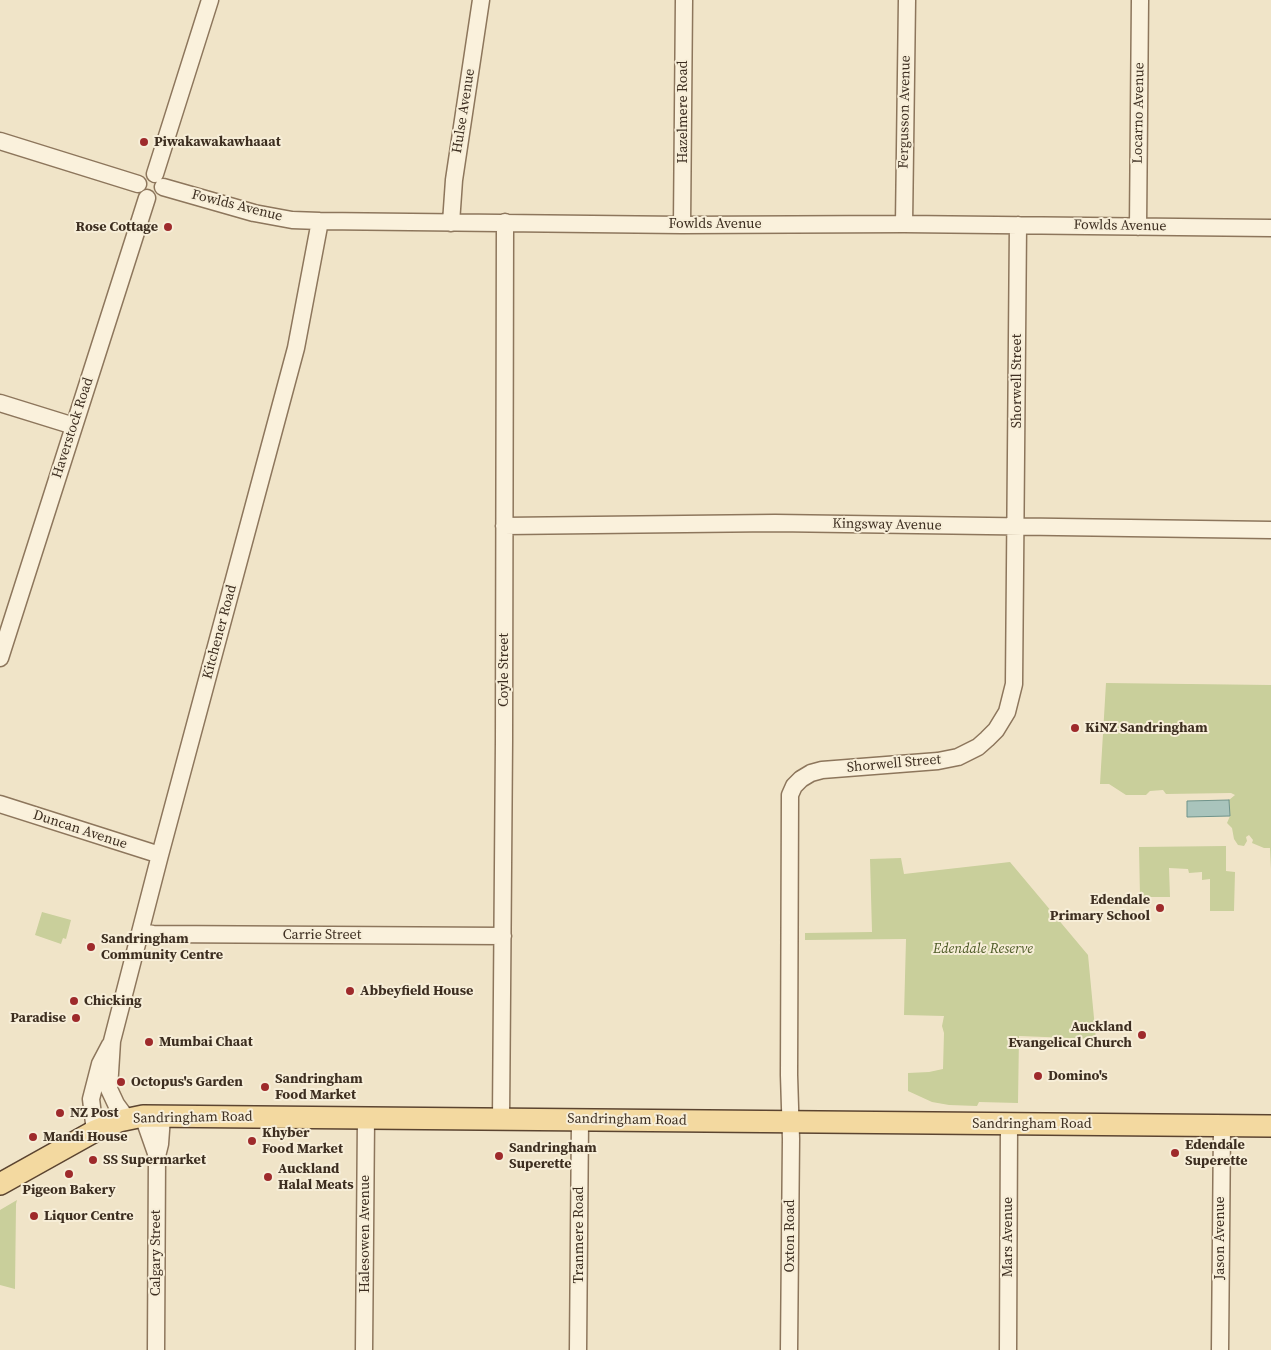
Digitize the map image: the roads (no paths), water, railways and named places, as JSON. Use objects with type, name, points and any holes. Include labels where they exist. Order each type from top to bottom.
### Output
[{"type":"main road","name":"Sandringham Road","points":[[0,1184],[94,1131],[144,1117],[1271,1126]]},
{"type":"street","points":[[0,141],[158,196],[159,180],[210,0]]},
{"type":"street","name":"Hulse Avenue","points":[[451,223],[454,180],[481,0]]},
{"type":"street","name":"Hazelmere Road","points":[[682,225],[684,0]]},
{"type":"street","name":"Fergusson Avenue","points":[[904,224],[906,0]]},
{"type":"street","name":"Locarno Avenue","points":[[1138,227],[1140,0]]},
{"type":"street","points":[[143,191],[144,175],[159,180]]},
{"type":"street","name":"Fowlds Avenue","points":[[159,180],[254,214],[292,220],[682,225],[904,224],[1271,228]]},
{"type":"street","name":"Haverstock Road","points":[[0,658],[74,426],[143,191]]},
{"type":"street","name":"Kitchener Road","points":[[144,1117],[111,1096],[109,1089],[112,1041],[296,348],[320,221]]},
{"type":"street","name":"Coyle Street","points":[[501,1119],[504,936],[504,222]]},
{"type":"street","name":"Shorwell Street","points":[[790,1122],[790,795],[794,786],[811,773],[822,770],[948,760],[978,747],[996,730],[1007,712],[1014,684],[1018,225]]},
{"type":"street","points":[[0,403],[74,426]]},
{"type":"street","name":"Kingsway Avenue","points":[[504,526],[775,524],[1271,530]]},
{"type":"street","name":"Duncan Avenue","points":[[0,804],[160,855]]},
{"type":"street","name":"Carrie Street","points":[[141,932],[152,934],[504,936]]},
{"type":"street","name":"Kitchener Road","points":[[94,1131],[91,1099],[100,1064],[112,1041]]},
{"type":"street","name":"Calgary Street","points":[[144,1117],[160,1144],[157,1156],[156,1350]]},
{"type":"street","name":"Halesowen Avenue","points":[[364,1350],[366,1118]]},
{"type":"street","name":"Tranmere Road","points":[[578,1350],[580,1120]]},
{"type":"street","name":"Oxton Road","points":[[789,1350],[790,1122]]},
{"type":"street","name":"Mars Avenue","points":[[1008,1350],[1009,1124]]},
{"type":"street","name":"Jason Avenue","points":[[1220,1350],[1222,1126]]},
{"type":"water","points":[[1229,800],[1230,816],[1187,817],[1187,801]]},
{"type":"place","name":"Piwakawakawhaaat","points":[[144,142]]},
{"type":"place","name":"Rose Cottage","points":[[168,227]]},
{"type":"place","name":"KiNZ Sandringham","points":[[1075,728]]},
{"type":"place","name":"Edendale Primary School","points":[[1160,908]]},
{"type":"place","name":"Sandringham Community Centre","points":[[91,947]]},
{"type":"place","name":"Abbeyfield House","points":[[350,991]]},
{"type":"place","name":"Chicking","points":[[74,1001]]},
{"type":"place","name":"Paradise","points":[[76,1018]]},
{"type":"place","name":"Auckland Evangelical Church","points":[[1142,1035]]},
{"type":"place","name":"Mumbai Chaat","points":[[149,1042]]},
{"type":"place","name":"Domino's","points":[[1038,1076]]},
{"type":"place","name":"Octopus's Garden","points":[[121,1082]]},
{"type":"place","name":"Sandringham Food Market","points":[[265,1087]]},
{"type":"place","name":"NZ Post","points":[[60,1113]]},
{"type":"place","name":"Mandi House","points":[[33,1137]]},
{"type":"place","name":"Khyber Food Market","points":[[252,1141]]},
{"type":"place","name":"Edendale Superette","points":[[1175,1153]]},
{"type":"place","name":"Sandringham Superette","points":[[499,1156]]},
{"type":"place","name":"SS Supermarket","points":[[93,1160]]},
{"type":"place","name":"Pigeon Bakery","points":[[69,1174]]},
{"type":"place","name":"Auckland Halal Meats","points":[[268,1177]]},
{"type":"place","name":"Liquor Centre","points":[[34,1216]]},
{"type":"park label","name":"Edendale Reserve","points":[[983,949]]}]
